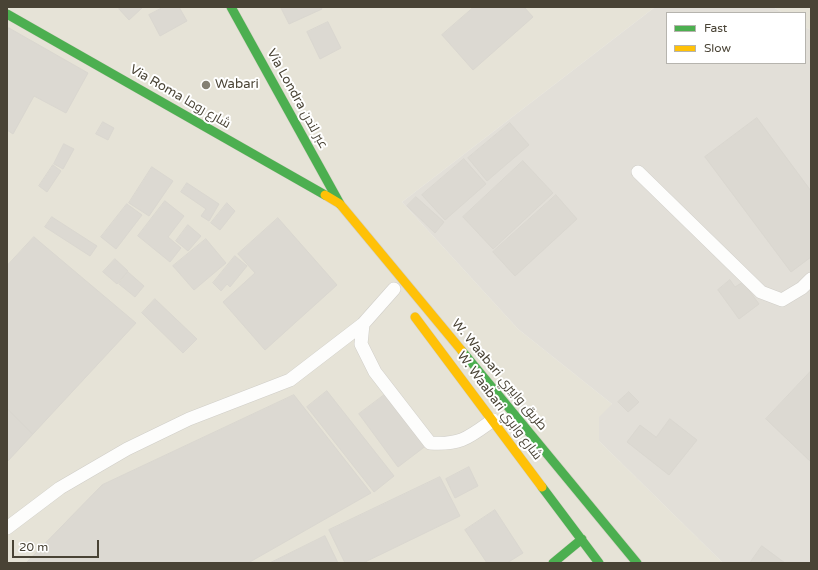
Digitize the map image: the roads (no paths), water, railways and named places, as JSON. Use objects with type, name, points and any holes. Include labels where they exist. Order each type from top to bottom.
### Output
[{"type":"main road","name":"Vía Londra عبر لندن","points":[[231,7],[340,204]]},
{"type":"main road","name":"Via Roma شارع روما","points":[[7,14],[340,204]]},
{"type":"main road","points":[[340,204],[382,269]]},
{"type":"main road","name":"W. Waabari طريق وابيري","points":[[340,204],[637,563]]},
{"type":"main road","name":"W. Waabari شارع وابري","points":[[408,308],[599,563]]},
{"type":"main road","points":[[553,563],[582,539]]},
{"type":"lane","points":[[638,172],[761,292],[782,300],[802,288],[811,279]]},
{"type":"lane","points":[[7,528],[60,488],[127,449],[189,419],[290,380],[363,324],[395,289]]},
{"type":"lane","points":[[363,324],[361,344],[375,372],[430,443],[450,444],[471,436],[493,420]]},
{"type":"place","name":"Wabari","points":[[206,85]]}]
